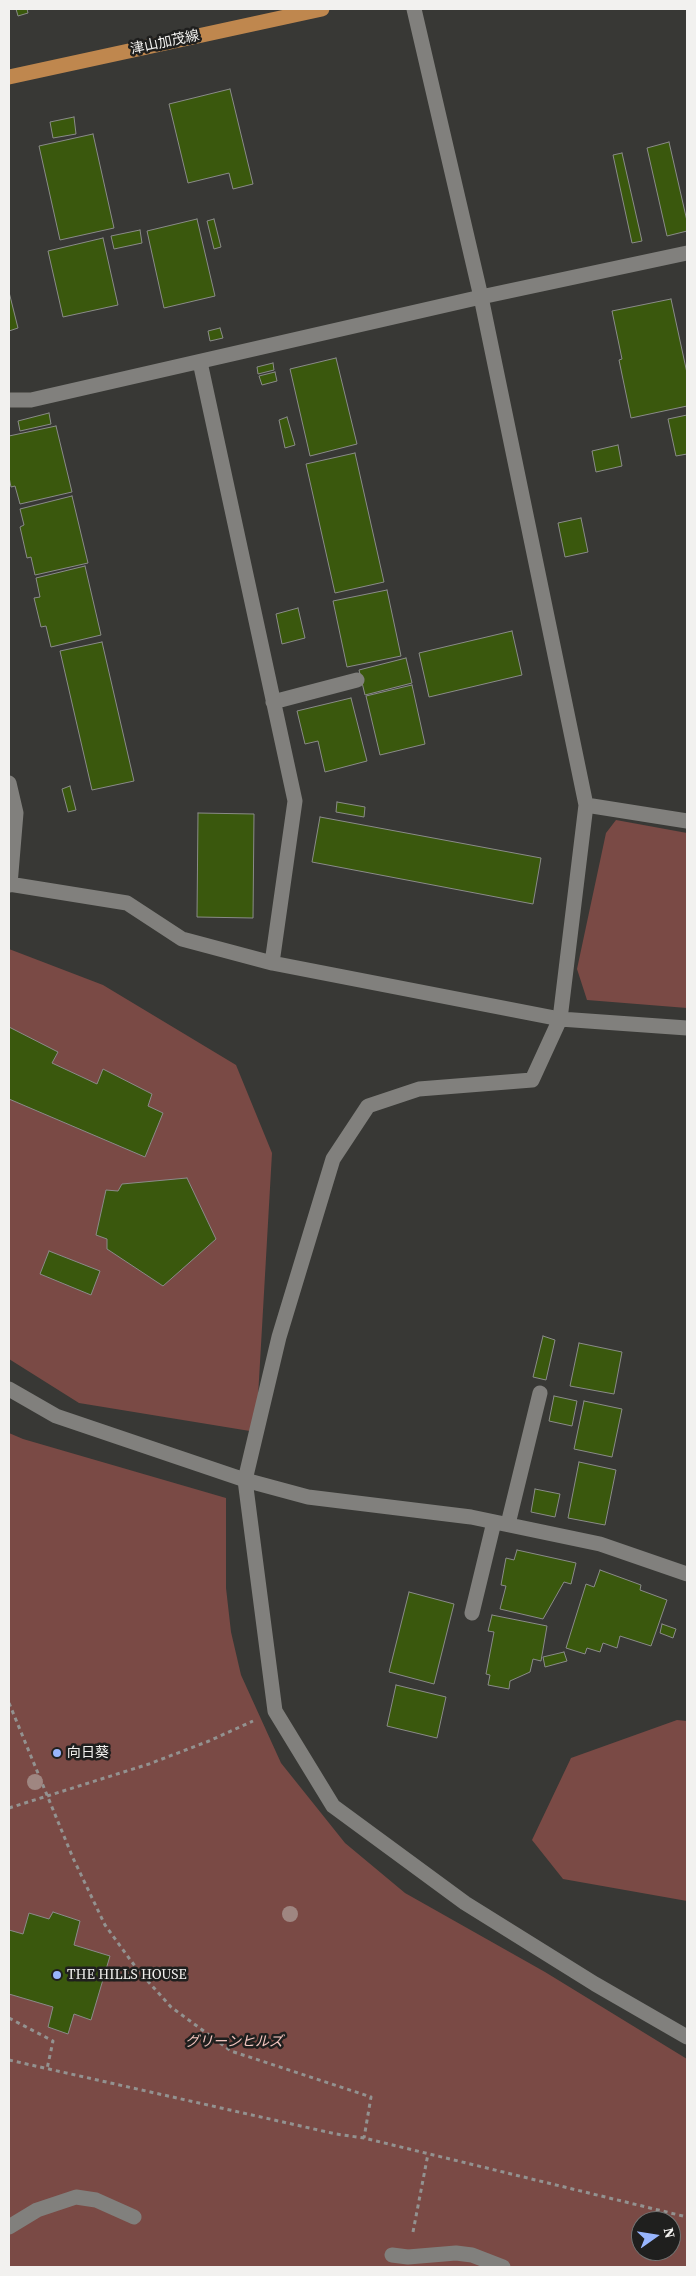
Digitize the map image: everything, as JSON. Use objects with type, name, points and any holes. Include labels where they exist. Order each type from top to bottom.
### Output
[{"type":"main road","name":"津山加茂線","points":[[9,77],[322,9]]},
{"type":"street","points":[[414,9],[481,296],[586,805],[560,1019],[532,1080],[420,1089],[368,1106],[333,1159],[280,1337],[245,1480],[274,1711],[333,1806],[465,1903],[595,1984],[687,2037]]},
{"type":"street","points":[[9,400],[32,400],[481,296],[687,253]]},
{"type":"street","points":[[200,362],[295,801],[272,963]]},
{"type":"street","points":[[273,702],[357,680]]},
{"type":"street","points":[[9,783],[16,813],[10,884],[127,903],[182,939],[272,963],[560,1019],[687,1028]]},
{"type":"street","points":[[586,805],[687,821]]},
{"type":"street","points":[[9,1389],[56,1416],[245,1480],[308,1497],[471,1517],[600,1544],[687,1574]]},
{"type":"street","points":[[472,1614],[540,1392]]},
{"type":"street","points":[[9,2227],[37,2210],[76,2197],[96,2200],[134,2217]]},
{"type":"street","points":[[392,2255],[408,2257],[456,2253],[472,2255],[504,2267]]},
{"type":"path","points":[[9,1703],[73,1858],[105,1925],[136,1969],[171,2007],[231,2051],[371,2097],[364,2138]]},
{"type":"path","points":[[9,1808],[149,1764],[209,1741],[274,1711]]},
{"type":"path","points":[[9,2018],[53,2041],[47,2069]]},
{"type":"path","points":[[9,2060],[336,2134],[364,2138],[687,2217]]},
{"type":"path","points":[[408,2257],[428,2154]]},
{"type":"green space","points":[[616,820],[687,833],[687,1008],[587,1000],[577,969],[606,833]]},
{"type":"green space","points":[[9,949],[103,985],[236,1065],[272,1153],[256,1432],[79,1403],[9,1359]]},
{"type":"green space","name":"グリーンヒルズ","points":[[9,1433],[23,1439],[226,1498],[226,1588],[231,1632],[241,1675],[281,1763],[345,1843],[405,1893],[545,1972],[687,2059],[687,2267],[9,2267]]},
{"type":"green space","points":[[677,1720],[687,1721],[687,1901],[563,1879],[532,1840],[571,1758]]},
{"type":"building","points":[[16,9],[27,9],[28,13],[18,16]]},
{"type":"building","points":[[230,89],[253,184],[233,189],[229,173],[188,183],[169,104]]},
{"type":"building","points":[[74,117],[76,134],[53,138],[50,122]]},
{"type":"building","points":[[93,134],[114,228],[60,240],[39,146]]},
{"type":"building","points":[[669,142],[687,221],[687,231],[667,236],[647,148]]},
{"type":"building","points":[[622,153],[642,241],[632,243],[613,155]]},
{"type":"building","points":[[197,219],[215,296],[164,308],[147,231]]},
{"type":"building","points":[[214,219],[221,247],[214,249],[207,221]]},
{"type":"building","points":[[140,230],[142,243],[114,249],[111,236]]},
{"type":"building","points":[[103,238],[118,305],[63,317],[48,251]]},
{"type":"building","points":[[9,292],[18,328],[9,331]]},
{"type":"building","points":[[671,299],[687,373],[687,406],[631,418],[619,360],[622,359],[612,311]]},
{"type":"building","points":[[220,328],[223,338],[210,341],[208,331]]},
{"type":"building","points":[[336,358],[357,444],[310,456],[290,369]]},
{"type":"building","points":[[273,363],[274,370],[258,374],[257,367]]},
{"type":"building","points":[[275,372],[277,381],[262,385],[259,376]]},
{"type":"building","points":[[49,413],[51,424],[20,431],[18,421]]},
{"type":"building","points":[[687,415],[687,454],[676,456],[668,419]]},
{"type":"building","points":[[287,417],[295,445],[285,448],[279,420]]},
{"type":"building","points":[[56,426],[72,492],[20,504],[15,486],[11,487],[9,477],[9,436]]},
{"type":"building","points":[[618,445],[622,466],[596,472],[592,451]]},
{"type":"building","points":[[355,453],[384,582],[335,593],[306,464]]},
{"type":"building","points":[[72,496],[88,563],[35,575],[31,557],[27,558],[20,527],[24,525],[20,509]]},
{"type":"building","points":[[581,518],[588,552],[565,557],[558,523]]},
{"type":"building","points":[[85,566],[101,635],[51,647],[46,626],[41,627],[34,598],[40,597],[36,578]]},
{"type":"building","points":[[387,590],[401,656],[347,667],[333,601]]},
{"type":"building","points":[[298,608],[305,638],[282,644],[276,614]]},
{"type":"building","points":[[512,631],[522,675],[429,697],[419,653]]},
{"type":"building","points":[[102,642],[134,781],[92,790],[60,651]]},
{"type":"building","points":[[406,658],[412,683],[365,695],[359,670]]},
{"type":"building","points":[[412,685],[425,744],[380,755],[366,696]]},
{"type":"building","points":[[351,698],[367,761],[325,772],[318,741],[305,744],[297,711]]},
{"type":"building","points":[[70,786],[76,810],[68,812],[62,789]]},
{"type":"building","points":[[337,802],[365,807],[364,817],[336,812]]},
{"type":"building","points":[[198,813],[254,814],[253,918],[197,917]]},
{"type":"building","points":[[320,817],[541,858],[533,904],[312,862]]},
{"type":"building","points":[[9,1027],[58,1052],[52,1063],[97,1084],[103,1069],[152,1094],[148,1106],[163,1113],[145,1157],[9,1099]]},
{"type":"building","points":[[187,1178],[216,1239],[163,1286],[107,1249],[107,1239],[96,1235],[106,1190],[118,1191],[122,1184]]},
{"type":"building","points":[[49,1251],[100,1271],[91,1295],[40,1274]]},
{"type":"building","points":[[543,1336],[555,1340],[546,1380],[533,1377]]},
{"type":"building","points":[[579,1343],[622,1352],[614,1394],[570,1386]]},
{"type":"building","points":[[554,1396],[577,1401],[572,1426],[549,1421]]},
{"type":"building","points":[[584,1401],[622,1409],[612,1457],[574,1449]]},
{"type":"building","points":[[579,1462],[616,1470],[605,1525],[568,1518]]},
{"type":"building","points":[[535,1489],[560,1494],[555,1517],[531,1512]]},
{"type":"building","points":[[517,1550],[576,1563],[571,1584],[564,1582],[543,1619],[500,1609],[506,1586],[501,1585],[506,1558],[514,1560]]},
{"type":"building","points":[[600,1570],[641,1585],[640,1590],[667,1600],[651,1646],[620,1636],[617,1648],[603,1643],[600,1652],[587,1648],[585,1654],[566,1648],[586,1584],[594,1587]]},
{"type":"building","points":[[409,1592],[454,1604],[434,1684],[389,1672]]},
{"type":"building","points":[[492,1615],[547,1626],[541,1661],[533,1659],[530,1672],[510,1681],[509,1689],[488,1685],[490,1675],[486,1674],[494,1632],[488,1631]]},
{"type":"building","points":[[662,1624],[676,1629],[673,1638],[660,1633]]},
{"type":"building","points":[[564,1652],[567,1661],[545,1667],[543,1657]]},
{"type":"building","points":[[396,1685],[446,1697],[437,1738],[387,1726]]},
{"type":"building","name":"THE HILLS HOUSE","points":[[53,1912],[80,1921],[74,1945],[110,1956],[91,2020],[74,2014],[68,2034],[48,2027],[53,2007],[9,1994],[9,1930],[23,1934],[29,1913],[49,1919]]},
{"type":"place","name":"向日葵","points":[[57,1753]]},
{"type":"place","name":"THE HILLS HOUSE","points":[[57,1975]]}]
